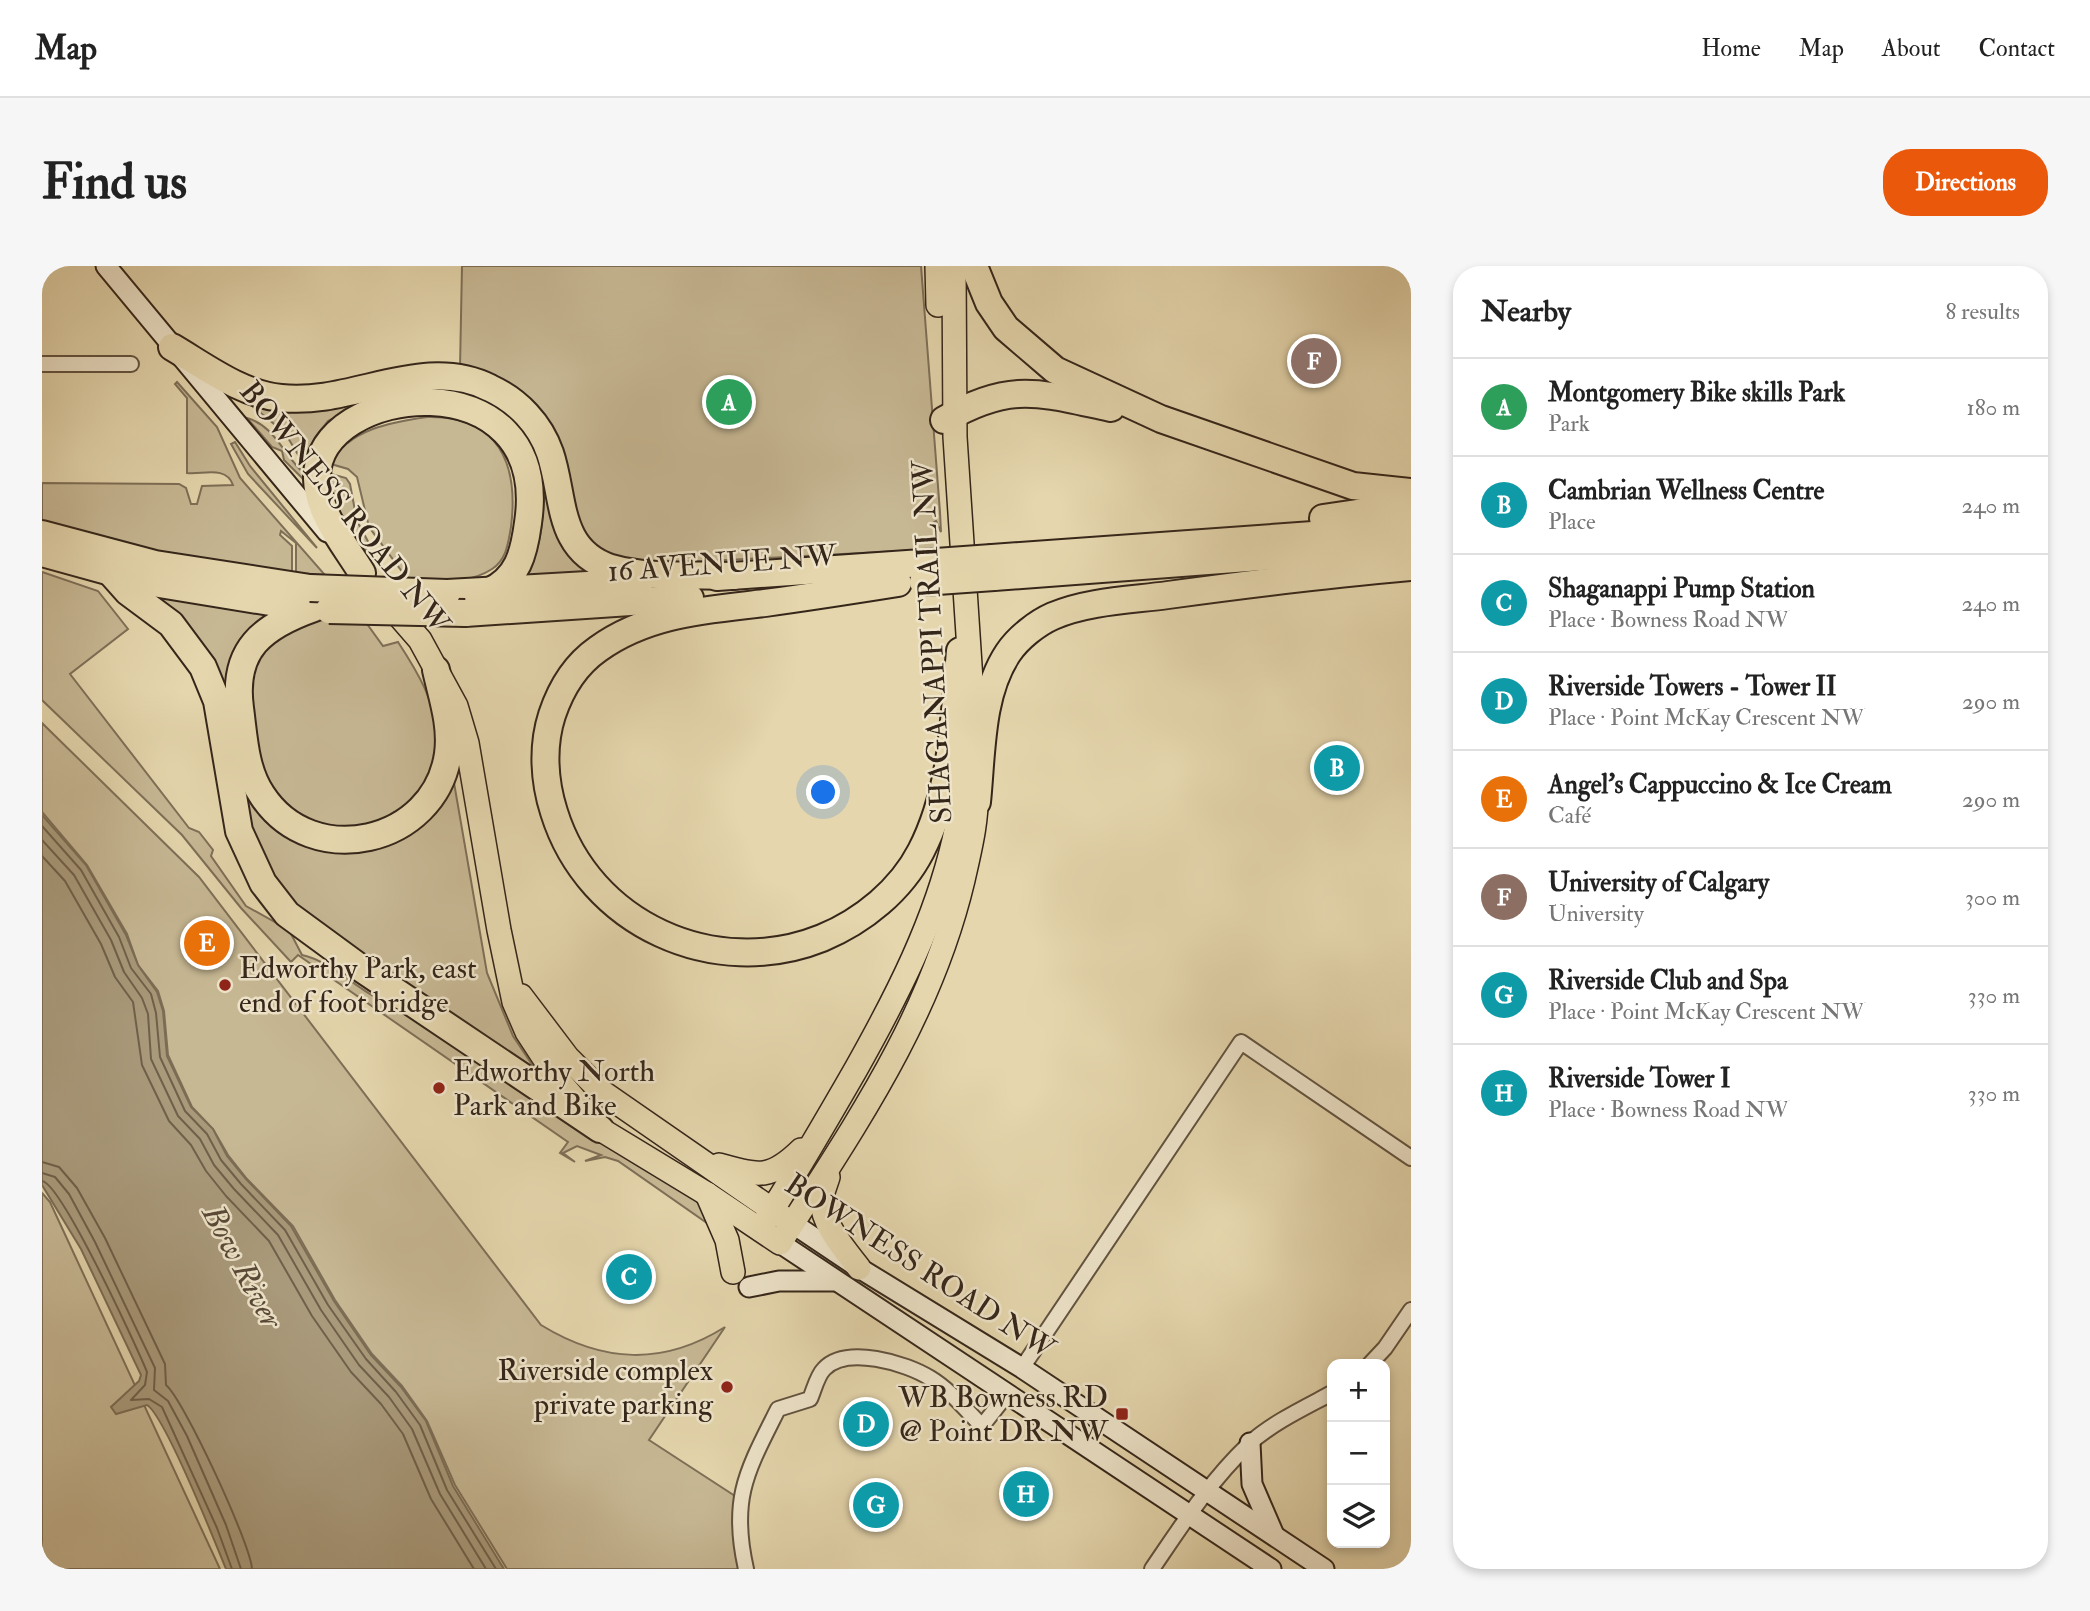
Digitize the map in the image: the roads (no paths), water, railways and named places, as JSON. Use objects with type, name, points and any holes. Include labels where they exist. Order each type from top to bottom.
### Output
[{"type":"highway","points":[[974,266],[989,303],[1006,328],[1028,350],[1055,370],[1161,419],[1353,486],[1411,492]]},
{"type":"highway","points":[[172,347],[248,390],[284,399],[309,398],[430,376],[456,377],[484,385],[514,403],[540,432],[552,460],[564,523],[574,541],[588,555],[620,570],[733,576]]},
{"type":"highway","points":[[949,417],[997,395],[1027,392],[1161,419]]},
{"type":"highway","points":[[362,573],[323,506],[317,478],[323,448],[344,426],[372,413],[417,403],[449,402],[475,410],[502,428],[517,447],[527,468],[530,504],[520,558],[509,580],[488,592]]},
{"type":"highway","points":[[1097,550],[1411,506]]},
{"type":"highway","name":"16 AVENUE NW","points":[[993,568],[1097,550],[1411,528]]},
{"type":"highway","name":"16 AVENUE NW","points":[[42,534],[163,566],[318,602],[733,576],[914,576]]},
{"type":"highway","name":"16 AVENUE NW","points":[[42,553],[180,589],[465,613],[993,568],[1411,547]]},
{"type":"highway","points":[[977,802],[987,713],[1001,667],[1021,638],[1053,616],[1113,602],[1299,577],[1411,567]]},
{"type":"highway","points":[[112,573],[128,592],[171,624],[203,667],[217,701],[239,831],[253,866],[280,906],[311,934],[600,1129]]},
{"type":"highway","points":[[914,576],[662,618],[622,634],[581,664],[557,699],[548,726],[546,778],[551,803],[566,842],[603,894],[643,925],[687,945],[729,953],[758,953],[806,944],[853,922],[892,891],[920,853],[930,831],[945,780],[960,651]]},
{"type":"highway","points":[[318,602],[279,621],[263,633],[246,655],[238,686],[247,754],[255,783],[282,818],[307,834],[336,841],[377,837],[402,824],[431,796],[444,770],[449,744],[447,716],[436,670]]},
{"type":"main road","name":"BOWNESS ROAD NW","points":[[106,266],[420,640],[456,706],[467,743],[514,1002],[527,1032],[559,1081],[600,1129],[707,1194],[833,1281],[1008,1393],[1271,1569]]},
{"type":"main road","name":"SHAGANAPPI TRAIL NW","points":[[780,1243],[832,1163],[923,1003],[956,908],[977,802],[970,647],[937,266]]},
{"type":"main road","name":"SHAGANAPPI TRAIL NW","points":[[760,1229],[821,1131],[893,1003],[937,902],[954,838],[961,797],[963,695],[949,417],[954,266]]},
{"type":"main road","name":"BOWNESS ROAD NW","points":[[511,982],[568,1058],[602,1092],[859,1268],[1022,1368],[1324,1569]]},
{"type":"main road","points":[[702,1160],[756,1175],[766,1174],[783,1168],[821,1131]]},
{"type":"main road","points":[[832,1163],[821,1199],[837,1238],[859,1268]]},
{"type":"main road","points":[[707,1194],[741,1279],[779,1282],[833,1281]]},
{"type":"main road","points":[[1250,1443],[1252,1484],[1273,1535]]},
{"type":"street","points":[[42,364],[131,364]]},
{"type":"street","points":[[1022,1368],[1241,1042],[1411,1158]]},
{"type":"street","points":[[1374,1359],[1411,1310]]},
{"type":"street","points":[[746,1569],[738,1520],[743,1483],[778,1409],[810,1399],[823,1370],[838,1360],[861,1355],[884,1360],[930,1377],[982,1426],[1008,1393]]},
{"type":"street","points":[[1152,1569],[1205,1492],[1250,1443],[1296,1412],[1327,1396]]},
{"type":"water","name":"Bow River","points":[[42,815],[86,865],[126,935],[138,965],[157,992],[163,1011],[167,1056],[191,1107],[213,1129],[227,1156],[246,1179],[291,1226],[334,1301],[371,1355],[401,1387],[426,1421],[453,1486],[504,1569],[226,1569],[189,1481],[155,1414],[147,1405],[116,1414],[111,1407],[139,1381],[141,1375],[81,1249],[42,1185]]},
{"type":"place","name":"University of Calgary","points":[[1314,361]]},
{"type":"place","name":"Montgomery Bike skills Park","points":[[729,402]]},
{"type":"place","name":"Cambrian Wellness Centre","points":[[1337,768]]},
{"type":"place","name":"Angel's Cappuccino & Ice Cream","points":[[207,943]]},
{"type":"place","name":"Edworthy Park, east end of foot bridge","points":[[225,985]]},
{"type":"place","name":"Edworthy North Park and Bike","points":[[439,1088]]},
{"type":"place","name":"Shaganappi Pump Station","points":[[629,1277]]},
{"type":"place","name":"Riverside complex private parking","points":[[727,1387]]},
{"type":"place","name":"WB Bowness RD @ Point DR NW","points":[[1122,1414]]},
{"type":"place","name":"Riverside Towers - Tower II","points":[[866,1424]]},
{"type":"place","name":"Riverside Tower I","points":[[1026,1494]]},
{"type":"place","name":"Riverside Club and Spa","points":[[876,1505]]}]
